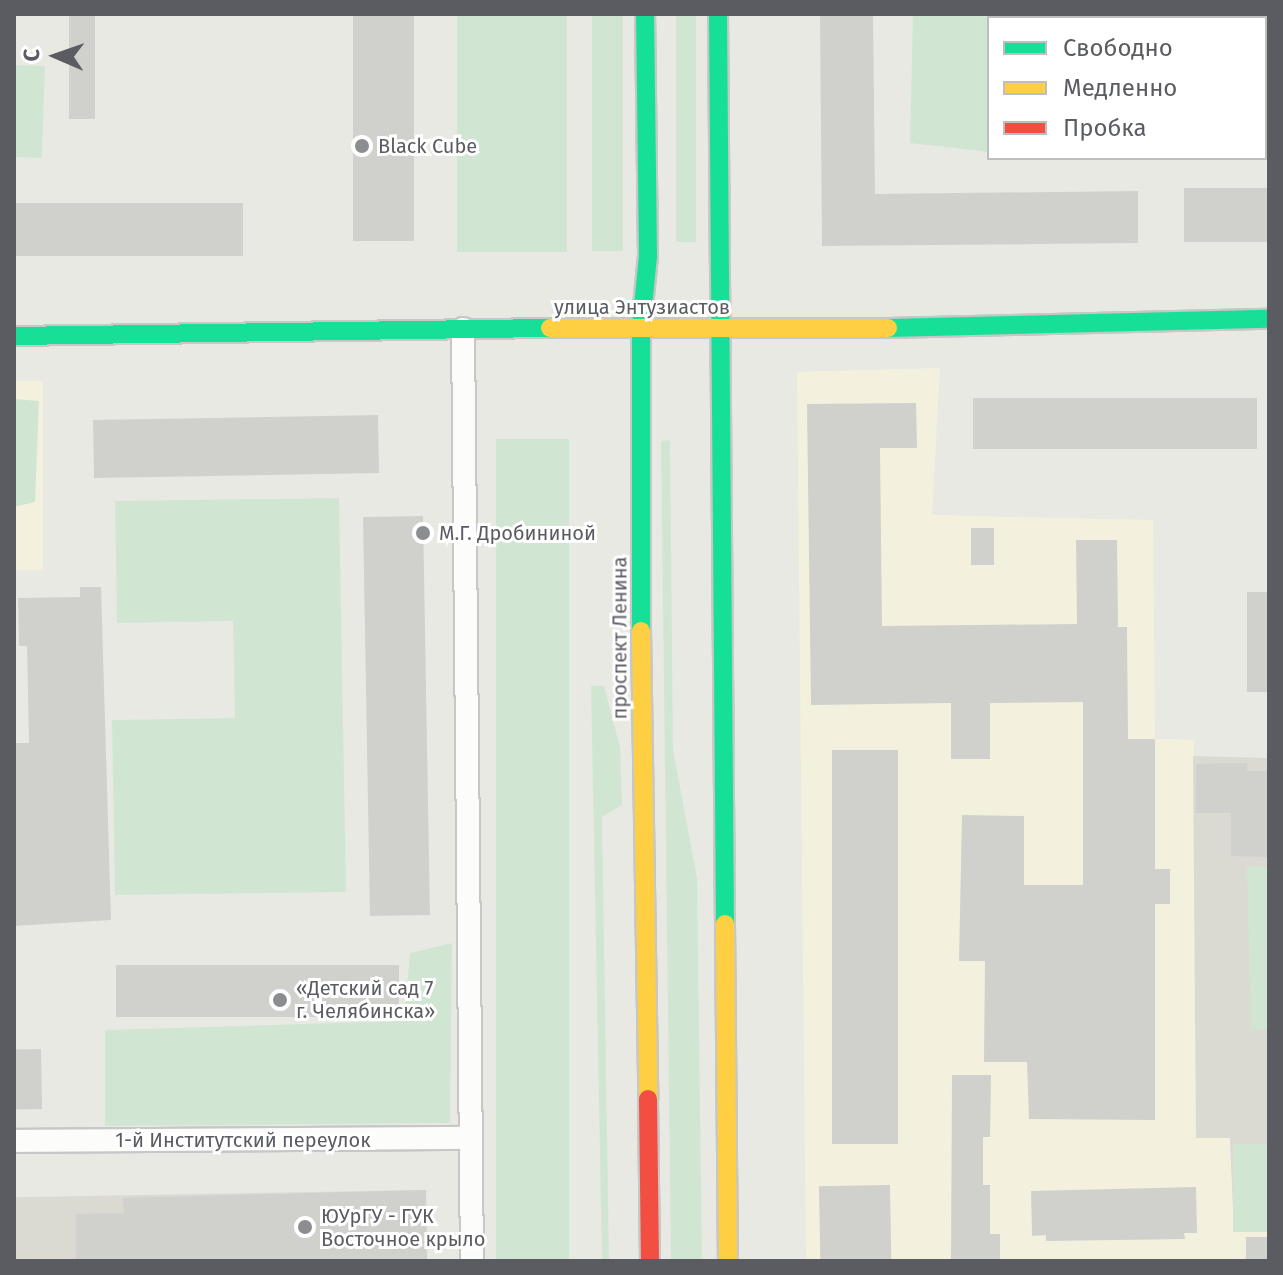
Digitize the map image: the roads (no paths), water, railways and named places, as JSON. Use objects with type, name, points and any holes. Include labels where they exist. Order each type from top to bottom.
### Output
[{"type":"main road","name":"проспект Ленина","points":[[645,14],[648,256],[641,327],[650,1261]]},
{"type":"main road","points":[[718,14],[728,1261]]},
{"type":"main road","name":"улица Энтузиастов","points":[[14,336],[641,327],[720,330],[1269,319]]},
{"type":"street","points":[[463,329],[472,1261]]},
{"type":"street","name":"1-й Институтский переулок","points":[[14,1141],[471,1138]]},
{"type":"place","name":"Black Cube","points":[[362,146]]},
{"type":"place","name":"М.Г. Дробининой","points":[[423,533]]},
{"type":"place","name":"«Детский сад 7 г. Челябинска»","points":[[280,1000]]},
{"type":"place","name":"ЮУрГУ - ГУК Восточное крыло","points":[[305,1227]]}]
